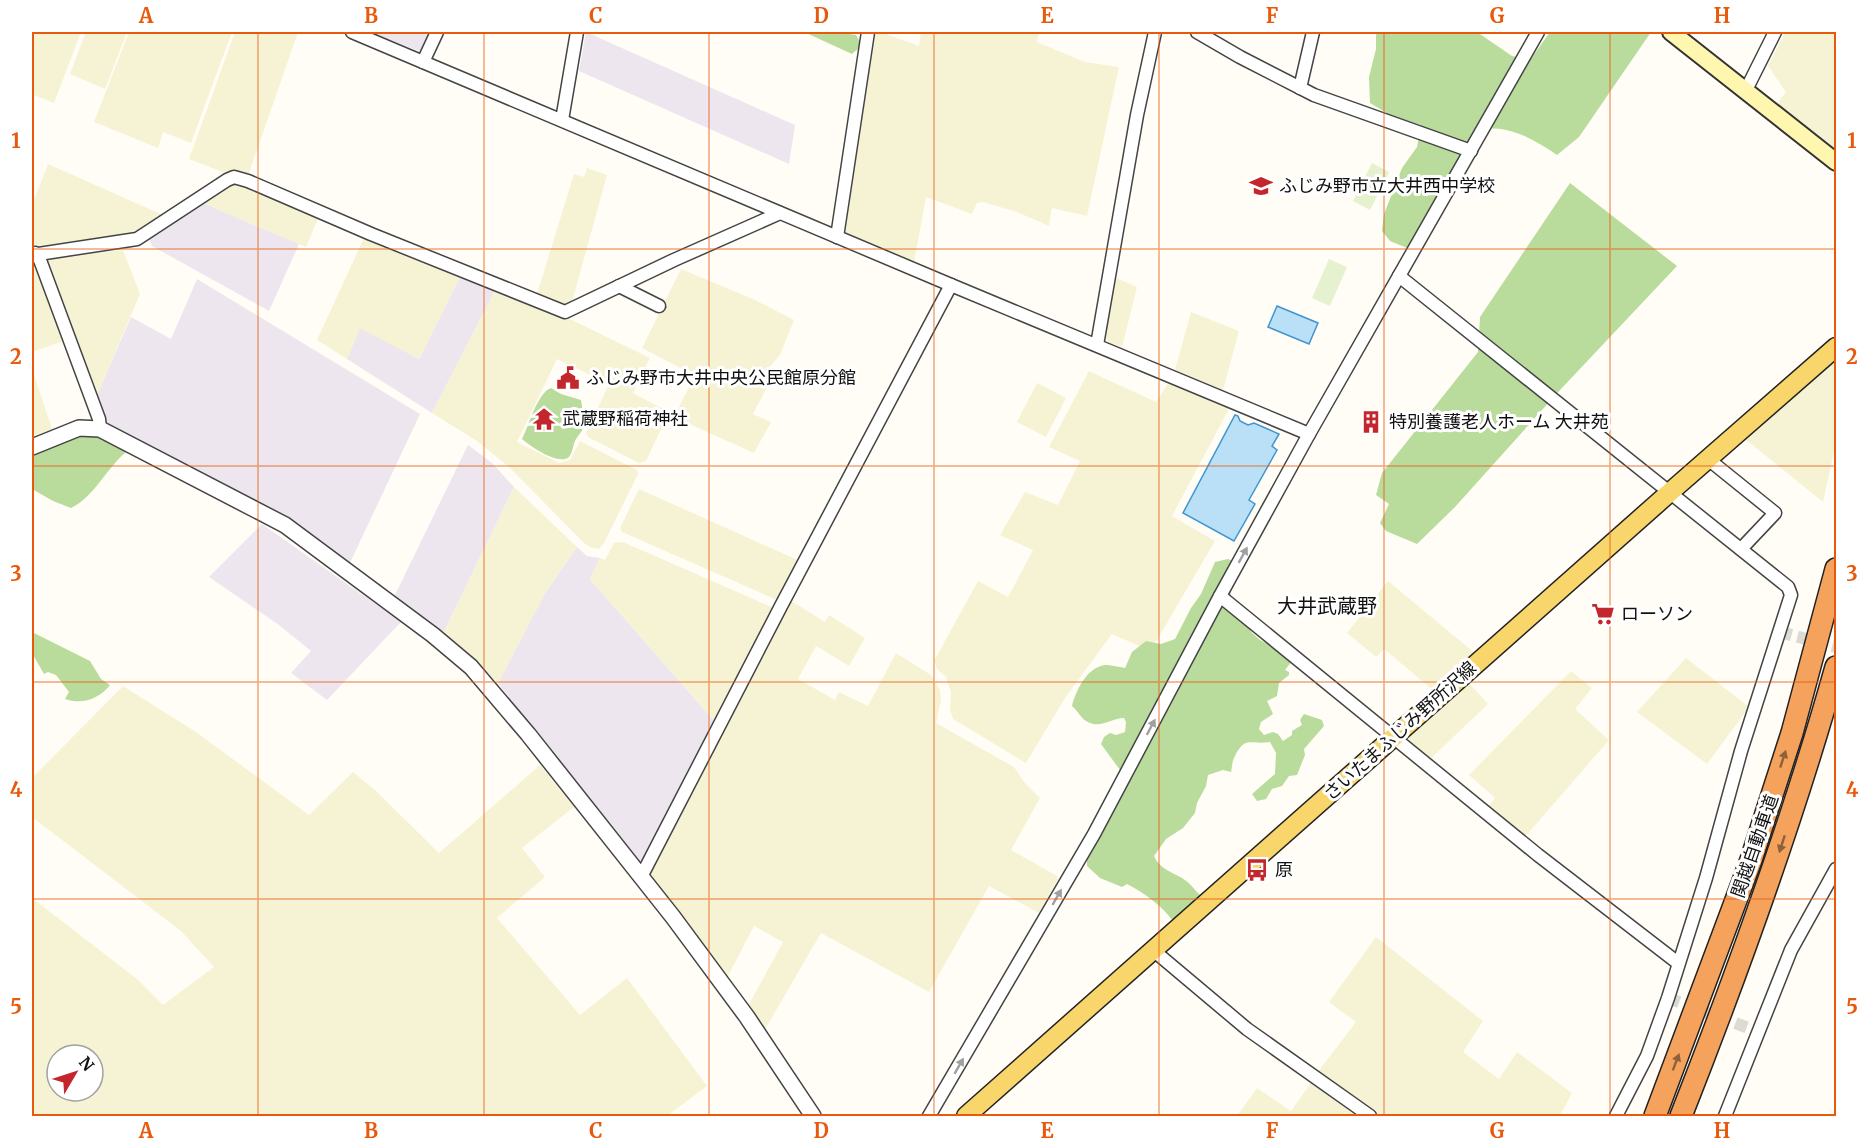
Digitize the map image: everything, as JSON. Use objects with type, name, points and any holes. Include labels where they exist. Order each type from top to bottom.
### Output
[{"type":"highway","name":"関越自動車道","points":[[1655,1116],[1751,860],[1795,721],[1836,569]]},
{"type":"highway","name":"関越自動車道","points":[[1681,1116],[1734,983],[1816,739],[1836,668]]},
{"type":"main road","points":[[1671,32],[1836,162]]},
{"type":"main road","name":"さいたまふじみ野所沢線","points":[[966,1116],[1836,347]]},
{"type":"street","points":[[352,32],[1310,434]]},
{"type":"street","points":[[423,62],[437,32]]},
{"type":"street","points":[[562,120],[577,32]]},
{"type":"street","points":[[837,237],[868,32]]},
{"type":"street","points":[[1096,345],[1137,115],[1155,32]]},
{"type":"street","points":[[1197,32],[1314,95],[1472,151]]},
{"type":"street","points":[[1300,88],[1312,32]]},
{"type":"street","points":[[929,1116],[1094,834],[1220,596],[1538,32]]},
{"type":"street","points":[[1746,90],[1775,32]]},
{"type":"street","points":[[33,254],[137,239],[234,177],[565,312],[780,213]]},
{"type":"street","points":[[33,254],[40,260],[95,408],[100,429]]},
{"type":"street","points":[[1399,276],[1788,587],[1791,595],[1741,751],[1706,878],[1647,1056],[1616,1116]]},
{"type":"street","points":[[641,877],[951,285]]},
{"type":"street","points":[[619,286],[659,306]]},
{"type":"street","points":[[32,447],[79,428],[100,429],[285,525],[454,651],[490,688],[673,917],[747,1017],[813,1116]]},
{"type":"street","points":[[1708,459],[1775,513],[1741,549]]},
{"type":"street","points":[[1220,596],[1538,855],[1678,963]]},
{"type":"street","points":[[1725,1116],[1791,950],[1836,869]]},
{"type":"street","points":[[1154,950],[1247,1029],[1370,1116]]},
{"type":"shaded area","points":[[32,32],[81,32],[54,103],[32,94]]},
{"type":"shaded area","points":[[86,32],[127,32],[105,89],[70,74]]},
{"type":"shaded area","points":[[129,32],[232,32],[191,143],[163,132],[158,148],[94,122]]},
{"type":"shaded area","points":[[235,32],[298,32],[248,176],[228,174],[189,159]]},
{"type":"shaded area","points":[[369,32],[431,32],[424,48],[419,51]]},
{"type":"shaded area","points":[[586,32],[795,125],[789,164],[579,71]]},
{"type":"shaded area","points":[[872,32],[880,32],[919,46],[921,32],[1039,32],[1037,42],[1085,62],[1119,67],[1087,216],[1052,208],[1049,226],[1017,212],[983,202],[977,203],[972,214],[926,197],[914,262],[842,232]]},
{"type":"shaded area","points":[[1785,32],[1836,32],[1836,151],[1777,104],[1786,92],[1768,66]]},
{"type":"shaded area","points":[[48,164],[165,216],[138,232],[127,235],[38,246],[33,244],[32,205]]},
{"type":"shaded area","points":[[587,168],[607,175],[572,302],[565,306],[537,294],[574,174],[584,177]]},
{"type":"shaded area","points":[[235,183],[318,219],[306,247],[203,203]]},
{"type":"shaded area","points":[[203,203],[299,244],[269,311],[152,246],[149,239]]},
{"type":"shaded area","points":[[364,238],[460,277],[419,359],[360,328],[347,359],[317,340]]},
{"type":"shaded area","points":[[123,250],[140,294],[96,397],[44,258]]},
{"type":"shaded area","points":[[32,259],[64,341],[32,352]]},
{"type":"shaded area","points":[[681,269],[753,299],[794,320],[780,355],[761,377],[769,383],[753,414],[771,422],[754,453],[674,417],[693,379],[692,374],[642,348]]},
{"type":"shaded area","points":[[460,277],[496,289],[432,413],[347,359],[360,327],[419,359]]},
{"type":"shaded area","points":[[1114,277],[1137,287],[1122,347],[1109,342],[1103,335]]},
{"type":"shaded area","points":[[197,279],[420,414],[349,565],[249,497],[166,457],[108,424],[96,397],[131,317],[171,339]]},
{"type":"shaded area","points":[[496,289],[572,320],[650,358],[633,393],[669,412],[646,461],[639,463],[588,437],[586,433],[609,384],[557,359],[517,442],[559,463],[570,460],[580,441],[637,470],[638,474],[599,549],[584,543],[509,467],[477,441],[432,413]]},
{"type":"shaded area","points":[[1191,312],[1239,331],[1223,390],[1175,370]]},
{"type":"shaded area","points":[[1836,361],[1836,442],[1823,502],[1745,439]]},
{"type":"shaded area","points":[[32,369],[52,429],[32,437]]},
{"type":"shaded area","points":[[1089,371],[1156,402],[1169,382],[1230,407],[1172,516],[1215,541],[1157,640],[1146,649],[1112,634],[1065,698],[1026,763],[953,719],[950,709],[951,692],[946,677],[937,669],[934,661],[978,581],[1008,597],[1033,550],[1000,535],[1025,492],[1058,505],[1080,461],[1049,447]]},
{"type":"shaded area","points":[[1037,383],[1066,398],[1046,437],[1017,422]]},
{"type":"shaded area","points":[[468,445],[492,463],[514,487],[444,632],[394,597]]},
{"type":"shaded area","points":[[514,487],[577,547],[545,593],[498,683],[444,632]]},
{"type":"shaded area","points":[[639,489],[800,561],[781,599],[777,600],[622,532],[620,528]]},
{"type":"shaded area","points":[[262,524],[401,622],[327,700],[291,673],[311,651],[279,625],[209,577]]},
{"type":"shaded area","points":[[623,542],[776,609],[717,724],[590,579],[600,558],[605,560],[614,543]]},
{"type":"shaded area","points":[[577,547],[587,556],[600,558],[590,579],[717,724],[646,863],[640,864],[498,683],[545,593]]},
{"type":"shaded area","points":[[1388,581],[1476,654],[1434,691],[1384,649],[1376,657],[1347,633]]},
{"type":"shaded area","points":[[790,600],[825,622],[829,615],[865,638],[849,666],[816,646],[798,679],[835,700],[839,692],[868,706],[896,653],[931,675],[940,690],[941,700],[936,723],[1014,767],[1025,783],[1040,798],[1011,850],[1057,876],[1058,879],[1039,913],[989,886],[929,992],[821,933],[764,1031],[748,1006],[783,942],[754,926],[727,978],[651,880],[649,873]]},
{"type":"shaded area","points":[[1686,658],[1749,707],[1707,764],[1637,712]]},
{"type":"shaded area","points":[[1571,671],[1592,688],[1575,709],[1609,740],[1525,837],[1488,807],[1495,798],[1469,775]]},
{"type":"shaded area","points":[[1469,683],[1488,704],[1428,761],[1403,741]]},
{"type":"shaded area","points":[[123,686],[196,732],[309,815],[353,772],[375,790],[439,853],[540,765],[574,807],[522,848],[545,877],[497,918],[580,1015],[627,978],[707,1086],[667,1116],[32,1116],[32,898],[137,979],[163,1005],[214,967],[181,931],[32,817],[32,778]]},
{"type":"shaded area","points":[[1376,937],[1483,1021],[1463,1052],[1499,1079],[1517,1052],[1572,1093],[1560,1116],[1376,1116],[1317,1073],[1356,1022],[1329,1002]]},
{"type":"shaded area","points":[[1313,1080],[1363,1116],[1237,1116],[1257,1088],[1291,1111]]},
{"type":"green space","points":[[804,32],[837,32],[856,35],[859,48],[852,54]]},
{"type":"green space","points":[[1376,32],[1477,32],[1512,56],[1530,60],[1550,32],[1651,32],[1579,137],[1557,155],[1519,134],[1499,129],[1477,129],[1407,248],[1390,241],[1382,231],[1384,214],[1402,168],[1417,147],[1421,125],[1392,116],[1370,103],[1369,77],[1376,49]]},
{"type":"green space","points":[[1372,163],[1389,172],[1370,210],[1353,201]]},
{"type":"green space","points":[[1570,183],[1677,266],[1560,390],[1455,507],[1417,544],[1386,531],[1380,523],[1389,504],[1376,495],[1382,473],[1478,352],[1480,317]]},
{"type":"green space","points":[[1329,259],[1347,267],[1330,306],[1312,298]]},
{"type":"green space","points":[[551,388],[561,394],[581,400],[583,429],[569,457],[564,459],[545,454],[522,439],[538,403],[546,391]]},
{"type":"green space","points":[[82,431],[107,437],[126,452],[93,490],[71,508],[32,489],[32,452]]},
{"type":"green space","points":[[1228,559],[1233,561],[1240,572],[1231,591],[1229,608],[1247,622],[1251,632],[1260,640],[1280,650],[1292,661],[1285,670],[1289,672],[1289,675],[1279,683],[1277,696],[1267,701],[1273,714],[1261,722],[1259,729],[1264,735],[1273,732],[1278,734],[1283,741],[1292,735],[1292,731],[1302,725],[1300,720],[1304,714],[1322,720],[1324,726],[1304,749],[1305,755],[1297,775],[1289,776],[1282,786],[1272,789],[1266,799],[1257,801],[1252,794],[1275,774],[1276,753],[1270,742],[1248,743],[1241,746],[1232,763],[1231,772],[1223,770],[1208,775],[1195,813],[1183,828],[1166,839],[1154,856],[1162,867],[1185,880],[1200,895],[1195,908],[1174,922],[1158,905],[1141,892],[1127,884],[1122,887],[1100,878],[1087,866],[1087,857],[1120,770],[1101,744],[1104,737],[1110,733],[1116,735],[1125,732],[1126,722],[1124,718],[1119,718],[1101,724],[1091,723],[1072,706],[1079,687],[1087,675],[1098,667],[1105,665],[1125,668],[1132,652],[1146,641],[1161,644],[1175,639],[1201,594],[1215,562]]},
{"type":"green space","points":[[32,632],[90,661],[101,679],[110,685],[90,700],[65,699],[69,692],[56,675],[48,672],[44,674],[32,653]]},
{"type":"water","points":[[1277,306],[1318,323],[1309,344],[1268,327]]},
{"type":"water","points":[[1235,415],[1248,425],[1254,423],[1279,434],[1272,446],[1277,450],[1249,500],[1255,504],[1234,541],[1183,513]]},
{"type":"tunnel","points":[[1780,632],[1836,647]]},
{"type":"tunnel","points":[[1668,998],[1759,1032]]},
{"type":"place","name":"ふじみ野市立大井西中学校","points":[[1261,186]]},
{"type":"place","name":"ふじみ野市大井中央公民館原分館","points":[[568,378]]},
{"type":"place","name":"武蔵野稲荷神社","points":[[544,419]]},
{"type":"place","name":"特別養護老人ホーム 大井苑","points":[[1371,422]]},
{"type":"place","name":"ローソン","points":[[1603,614]]},
{"type":"place","name":"原","points":[[1257,870]]},
{"type":"district","name":"大井武蔵野","points":[[1327,606]]}]
